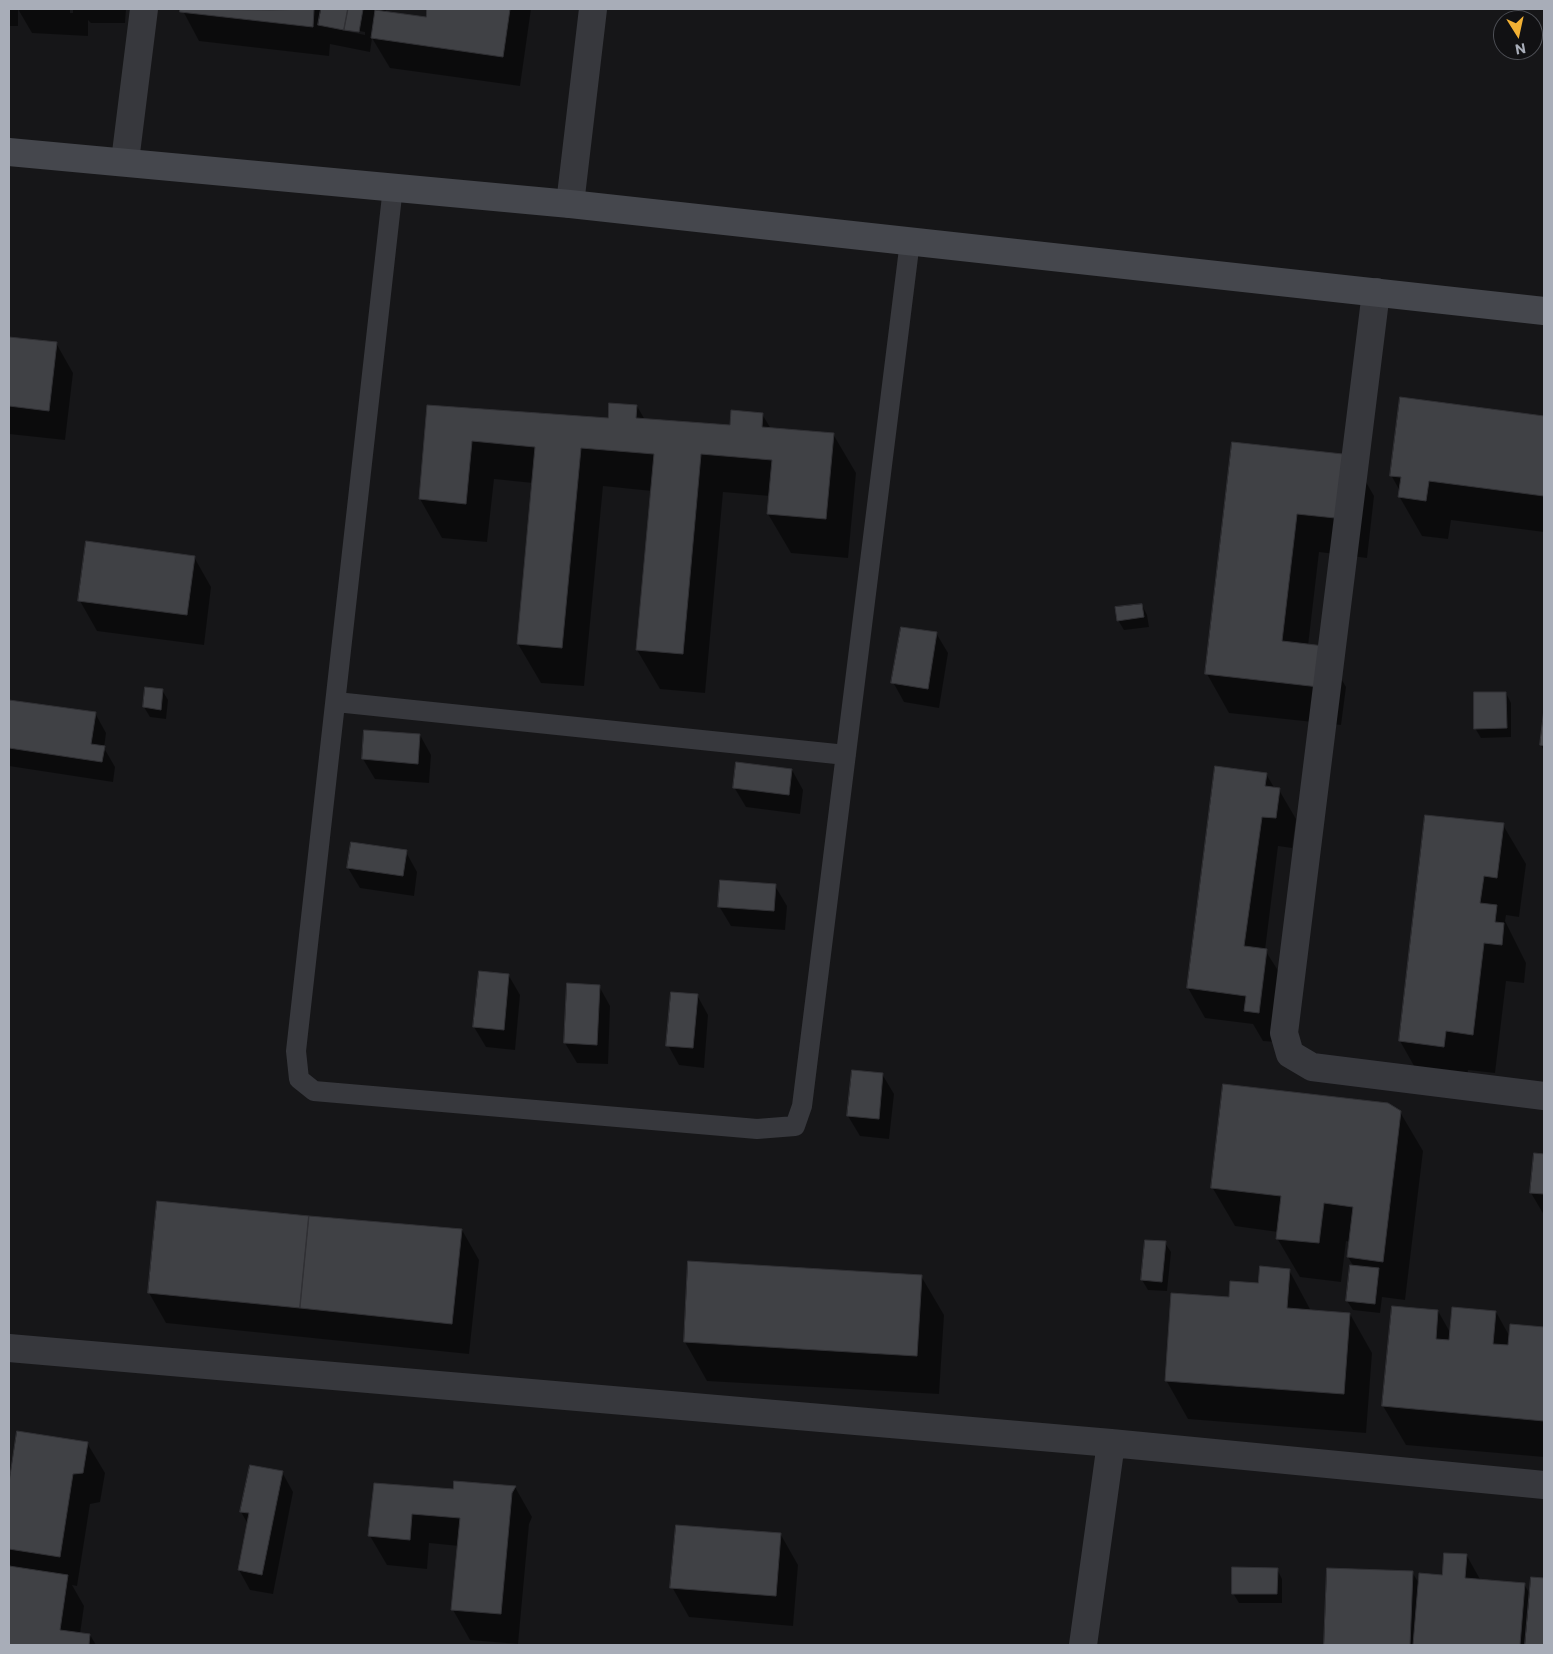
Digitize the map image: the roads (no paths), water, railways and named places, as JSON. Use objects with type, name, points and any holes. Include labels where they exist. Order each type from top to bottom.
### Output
[{"type":"street","points":[[125,161],[144,9]]},
{"type":"street","points":[[570,204],[594,9]]},
{"type":"street","points":[[9,152],[125,161],[570,204],[1544,311]]},
{"type":"street","points":[[1376,292],[1284,1033],[1290,1054],[1312,1067],[1544,1096]]},
{"type":"street","points":[[9,1348],[1111,1443],[1544,1485]]},
{"type":"street","points":[[1083,1645],[1111,1443]]},
{"type":"lane","points":[[393,187],[296,1051],[299,1079],[314,1091],[757,1129],[795,1126],[802,1106],[910,241]]},
{"type":"lane","points":[[336,702],[846,755]]}]
